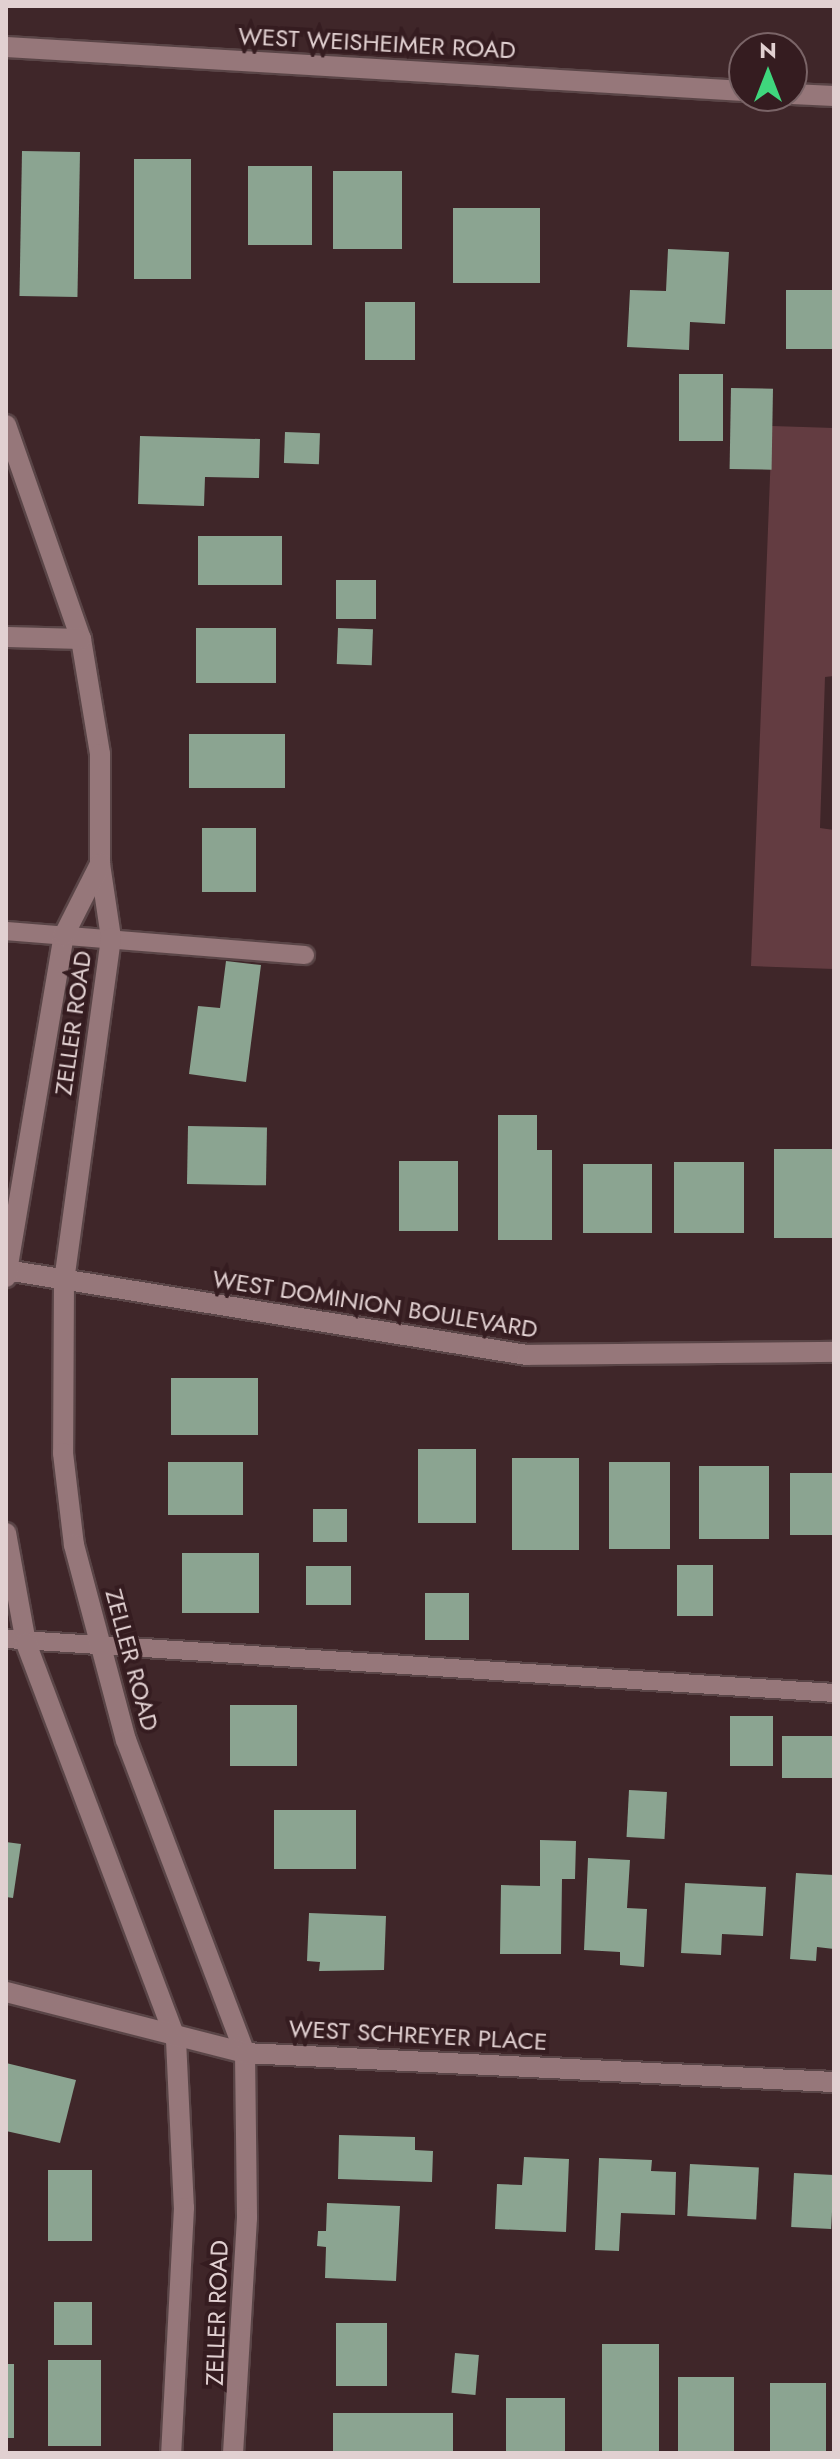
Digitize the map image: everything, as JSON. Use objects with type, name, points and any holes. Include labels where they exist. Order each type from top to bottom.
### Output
[{"type":"street","name":"WEST WEISHEIMER ROAD","points":[[6,47],[728,90]]},
{"type":"street","points":[[808,95],[834,96]]},
{"type":"street","name":"ZELLER ROAD","points":[[6,425],[81,639],[100,754],[100,864],[111,938],[64,1280],[63,1453],[74,1545],[126,1740],[245,2053],[247,2218],[233,2453]]},
{"type":"street","points":[[6,637],[81,639]]},
{"type":"street","name":"ZELLER ROAD","points":[[6,1277],[64,935],[100,864]]},
{"type":"street","name":"WEST DOMINION BOULEVARD","points":[[6,1270],[527,1355],[834,1352]]},
{"type":"street","name":"ZELLER ROAD","points":[[6,1533],[16,1641],[176,2040],[184,2208],[171,2453]]},
{"type":"street","name":"WEST SCHREYER PLACE","points":[[6,1992],[176,2040],[245,2053],[834,2082]]},
{"type":"lane","points":[[6,931],[305,955]]},
{"type":"lane","points":[[16,1641],[834,1693]]},
{"type":"shaded area","points":[[772,426],[834,428],[834,676],[825,677],[820,828],[834,830],[834,969],[751,966]]},
{"type":"building","points":[[22,151],[80,152],[77,297],[19,296]]},
{"type":"building","points":[[134,159],[191,159],[191,279],[134,279]]},
{"type":"building","points":[[248,166],[312,166],[312,245],[248,245]]},
{"type":"building","points":[[333,171],[402,171],[402,249],[333,249]]},
{"type":"building","points":[[453,208],[540,208],[540,283],[453,283]]},
{"type":"building","points":[[668,249],[729,252],[725,324],[690,322],[689,350],[627,347],[630,290],[666,291]]},
{"type":"building","points":[[786,290],[834,290],[834,349],[786,349]]},
{"type":"building","points":[[365,302],[415,302],[415,360],[365,360]]},
{"type":"building","points":[[679,374],[723,374],[723,441],[679,441]]},
{"type":"building","points":[[731,388],[773,389],[772,470],[730,469]]},
{"type":"building","points":[[285,432],[320,433],[319,464],[284,463]]},
{"type":"building","points":[[140,436],[260,439],[259,478],[205,477],[204,506],[138,504]]},
{"type":"building","points":[[198,536],[282,536],[282,585],[198,585]]},
{"type":"building","points":[[336,580],[376,580],[376,619],[336,619]]},
{"type":"building","points":[[196,628],[276,628],[276,683],[196,683]]},
{"type":"building","points":[[338,628],[373,629],[372,665],[337,664]]},
{"type":"building","points":[[189,734],[285,734],[285,788],[189,788]]},
{"type":"building","points":[[202,828],[256,828],[256,892],[202,892]]},
{"type":"building","points":[[226,961],[261,965],[246,1082],[189,1074],[198,1006],[220,1008]]},
{"type":"building","points":[[498,1115],[537,1115],[537,1150],[552,1150],[552,1240],[498,1240]]},
{"type":"building","points":[[188,1126],[267,1127],[266,1185],[187,1184]]},
{"type":"building","points":[[774,1149],[833,1149],[833,1238],[774,1238]]},
{"type":"building","points":[[399,1161],[458,1161],[458,1231],[399,1231]]},
{"type":"building","points":[[674,1162],[744,1162],[744,1233],[674,1233]]},
{"type":"building","points":[[583,1164],[652,1164],[652,1233],[583,1233]]},
{"type":"building","points":[[171,1378],[258,1378],[258,1435],[171,1435]]},
{"type":"building","points":[[418,1449],[476,1449],[476,1523],[418,1523]]},
{"type":"building","points":[[512,1458],[579,1458],[579,1550],[512,1550]]},
{"type":"building","points":[[168,1462],[243,1462],[243,1515],[168,1515]]},
{"type":"building","points":[[609,1462],[670,1462],[670,1549],[609,1549]]},
{"type":"building","points":[[699,1466],[769,1466],[769,1539],[699,1539]]},
{"type":"building","points":[[790,1473],[834,1473],[834,1535],[790,1535]]},
{"type":"building","points":[[313,1509],[347,1509],[347,1542],[313,1542]]},
{"type":"building","points":[[182,1553],[259,1553],[259,1613],[182,1613]]},
{"type":"building","points":[[677,1565],[713,1565],[713,1616],[677,1616]]},
{"type":"building","points":[[306,1566],[351,1566],[351,1605],[306,1605]]},
{"type":"building","points":[[425,1593],[469,1593],[469,1640],[425,1640]]},
{"type":"building","points":[[230,1705],[297,1705],[297,1766],[230,1766]]},
{"type":"building","points":[[730,1716],[773,1716],[773,1766],[730,1766]]},
{"type":"building","points":[[782,1736],[832,1736],[832,1778],[782,1778]]},
{"type":"building","points":[[629,1790],[667,1792],[664,1839],[627,1837]]},
{"type":"building","points":[[274,1810],[356,1810],[356,1869],[274,1869]]},
{"type":"building","points":[[540,1840],[576,1841],[575,1879],[562,1879],[561,1954],[500,1954],[501,1885],[540,1886]]},
{"type":"building","points":[[6,1842],[21,1844],[13,1898],[6,1897]]},
{"type":"building","points":[[588,1858],[630,1860],[627,1908],[647,1909],[644,1967],[620,1965],[620,1952],[584,1950]]},
{"type":"building","points":[[796,1873],[834,1875],[834,1949],[817,1947],[816,1961],[790,1959]]},
{"type":"building","points":[[685,1883],[766,1887],[763,1936],[722,1934],[721,1955],[681,1953]]},
{"type":"building","points":[[309,1913],[386,1916],[384,1970],[319,1971],[320,1962],[307,1961]]},
{"type":"building","points":[[6,2063],[76,2080],[60,2143],[6,2131]]},
{"type":"building","points":[[339,2135],[415,2137],[415,2150],[433,2151],[432,2182],[338,2179]]},
{"type":"building","points":[[524,2157],[569,2159],[566,2232],[495,2229],[497,2184],[522,2185]]},
{"type":"building","points":[[599,2158],[652,2160],[651,2171],[676,2172],[675,2215],[621,2213],[619,2251],[595,2250]]},
{"type":"building","points":[[690,2164],[759,2168],[756,2220],[687,2216]]},
{"type":"building","points":[[48,2170],[92,2170],[92,2241],[48,2241]]},
{"type":"building","points":[[794,2173],[834,2175],[831,2229],[791,2227]]},
{"type":"building","points":[[327,2203],[400,2206],[396,2281],[325,2278],[326,2247],[317,2246],[318,2231],[326,2231]]},
{"type":"building","points":[[54,2302],[92,2302],[92,2345],[54,2345]]},
{"type":"building","points":[[336,2323],[387,2323],[387,2386],[336,2386]]},
{"type":"building","points":[[602,2344],[659,2344],[659,2453],[602,2453]]},
{"type":"building","points":[[455,2353],[479,2355],[475,2395],[452,2393]]},
{"type":"building","points":[[48,2360],[101,2360],[101,2446],[48,2446]]},
{"type":"building","points":[[6,2364],[14,2364],[14,2438],[6,2438]]},
{"type":"building","points":[[678,2377],[734,2377],[734,2453],[678,2453]]},
{"type":"building","points":[[770,2383],[826,2383],[826,2453],[770,2453]]},
{"type":"building","points":[[506,2398],[565,2398],[565,2453],[506,2453]]},
{"type":"building","points":[[333,2413],[453,2413],[453,2453],[333,2453]]}]
